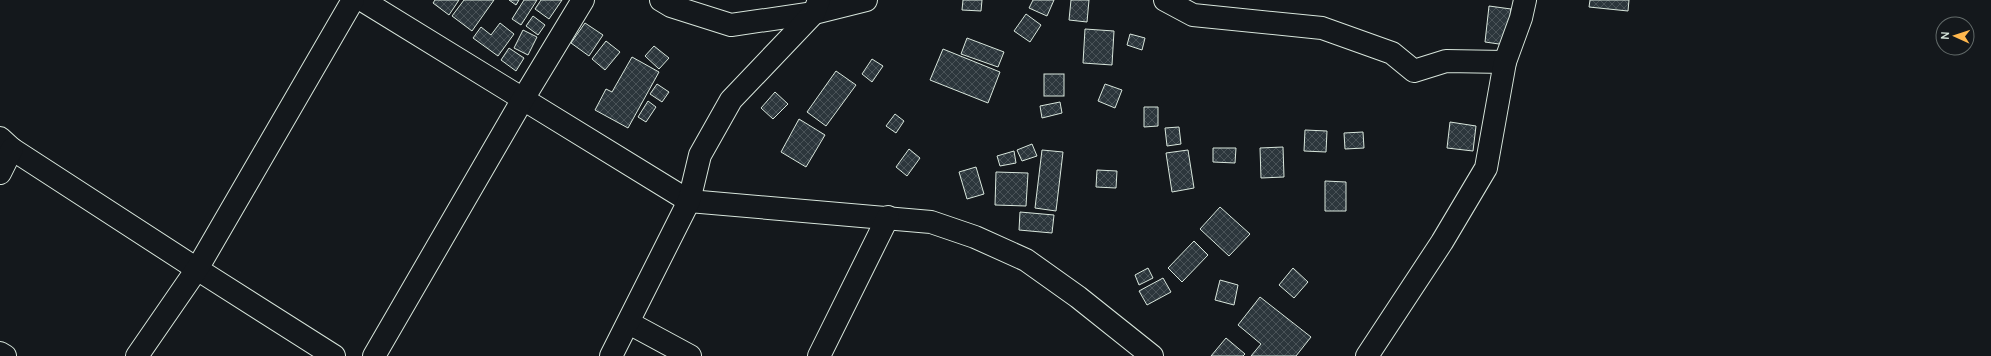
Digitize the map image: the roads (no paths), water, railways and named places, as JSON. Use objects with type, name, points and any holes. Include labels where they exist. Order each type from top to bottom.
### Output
[{"type":"street","points":[[137,356],[197,269],[353,0]]},
{"type":"street","points":[[362,0],[688,201],[888,217],[931,222],[975,237],[1026,260],[1078,297],[1152,356]]},
{"type":"street","points":[[374,356],[523,98],[583,0]]},
{"type":"street","points":[[661,0],[671,6],[731,25],[816,6],[866,0]]},
{"type":"street","points":[[1166,0],[1193,15],[1322,28],[1392,53],[1414,71],[1446,61],[1505,62]]},
{"type":"street","points":[[1367,356],[1442,242],[1486,168],[1505,62],[1521,18],[1525,0]]},
{"type":"street","points":[[611,356],[629,323],[688,201],[700,155],[731,100],[816,6]]},
{"type":"street","points":[[0,173],[6,144],[197,269],[334,356]]},
{"type":"street","points":[[819,356],[888,217]]},
{"type":"street","points":[[629,323],[690,356]]},
{"type":"street","points":[[0,353],[5,356]]}]
